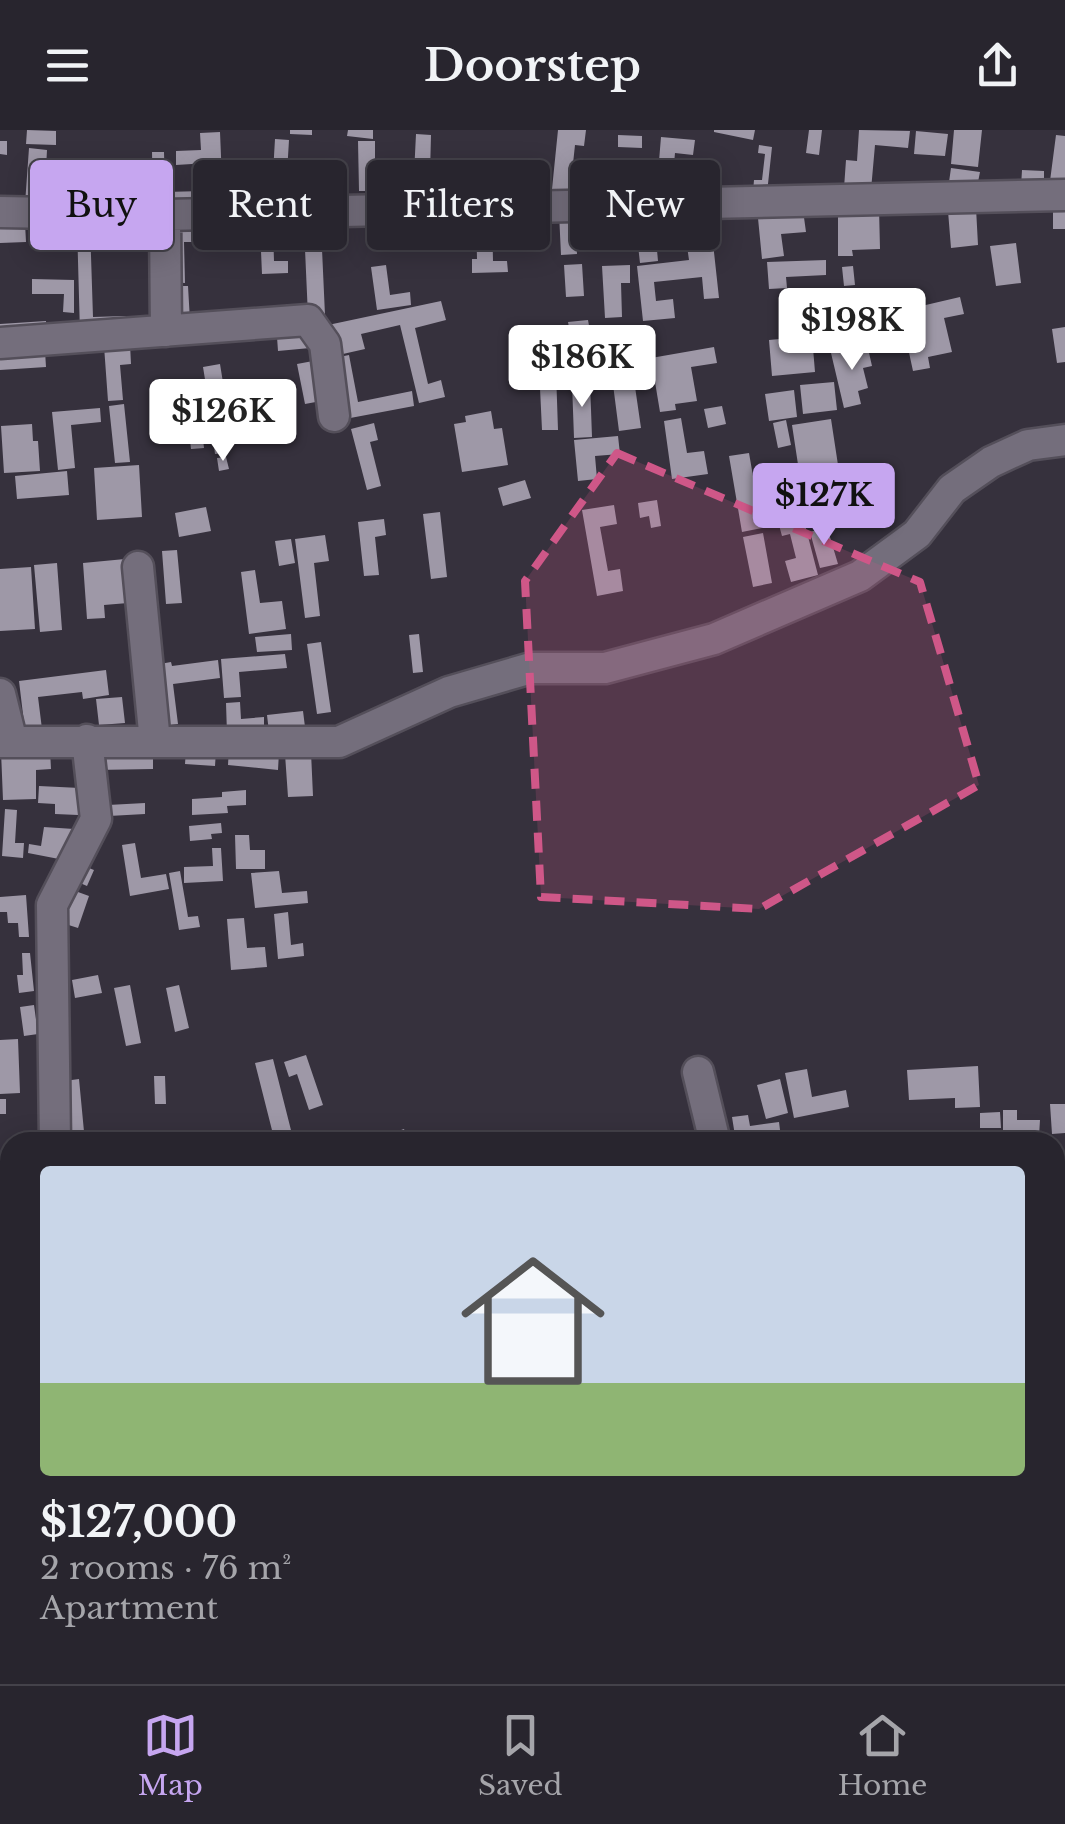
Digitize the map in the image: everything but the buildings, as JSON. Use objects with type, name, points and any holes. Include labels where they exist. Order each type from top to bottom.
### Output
[{"type":"street","points":[[173,215],[1065,196]]},
{"type":"street","points":[[0,212],[30,213]]},
{"type":"street","points":[[165,250],[166,331]]},
{"type":"street","points":[[0,343],[308,320],[325,344],[334,416]]},
{"type":"street","points":[[0,694],[6,742],[339,742],[449,692],[532,668],[605,668],[714,639],[860,576],[917,534],[952,489],[990,462],[1028,445],[1065,440]]},
{"type":"street","points":[[138,566],[155,742]]},
{"type":"street","points":[[55,1132],[52,906],[96,819],[87,740]]},
{"type":"street","points":[[698,1072],[713,1132]]},
{"type":"highlighted area","points":[[617,453],[920,582],[979,785],[759,909],[541,897],[525,581]]}]
